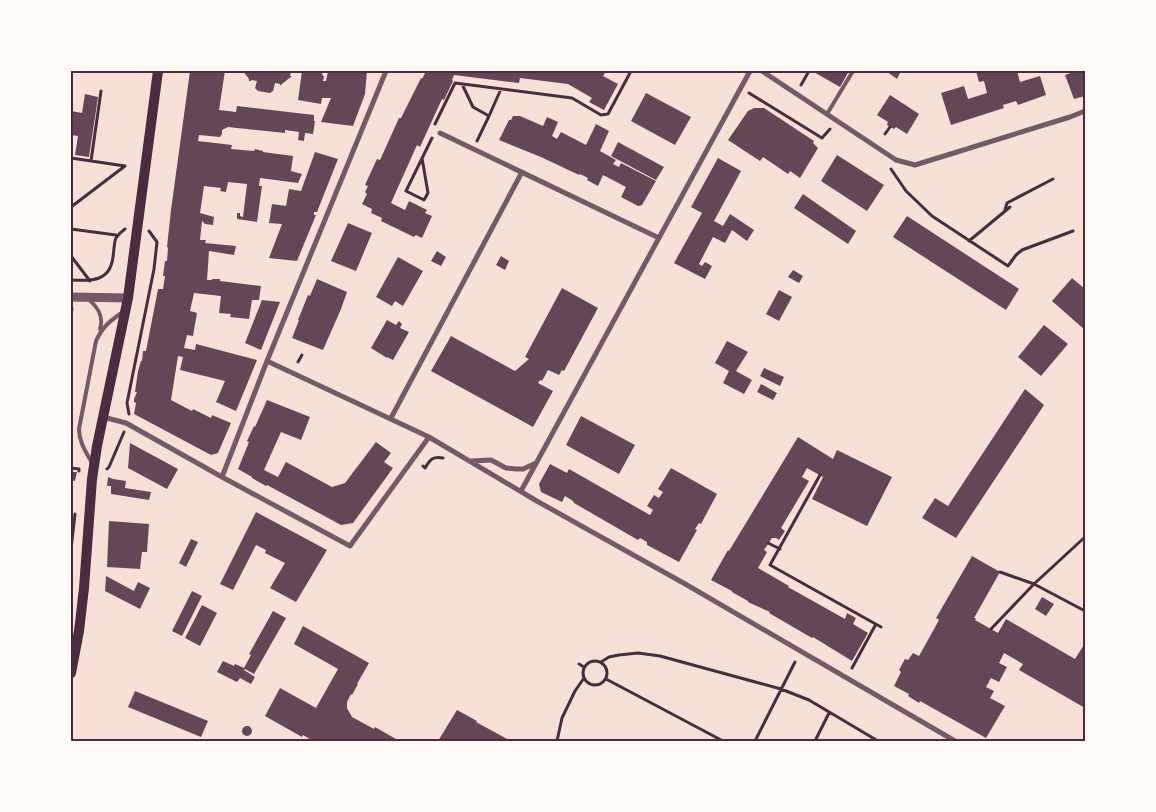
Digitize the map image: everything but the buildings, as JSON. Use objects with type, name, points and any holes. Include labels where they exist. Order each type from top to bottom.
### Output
[{"type":"main road","points":[[71,674],[84,588],[93,468],[128,298],[158,71]]},
{"type":"street","points":[[222,476],[386,71]]},
{"type":"street","points":[[521,491],[750,71]]},
{"type":"street","points":[[762,71],[896,160],[915,165],[1085,111]]},
{"type":"street","points":[[437,131],[660,238]]},
{"type":"street","points":[[391,418],[522,172]]},
{"type":"street","points":[[71,297],[128,298]]},
{"type":"street","points":[[267,361],[429,437],[954,741]]},
{"type":"street","points":[[103,417],[126,423],[350,546],[429,437]]},
{"type":"street","points":[[470,461],[491,460],[506,468],[517,469],[522,469],[536,462]]},
{"type":"lane","points":[[827,114],[853,71]]},
{"type":"lane","points":[[81,297],[94,303],[102,317],[102,325],[96,341],[79,429],[79,437],[93,468]]},
{"type":"lane","points":[[100,333],[109,322],[125,310]]},
{"type":"path","points":[[437,131],[435,124],[455,83],[572,98],[600,115],[606,115],[631,71]]},
{"type":"path","points":[[801,86],[809,71]]},
{"type":"path","points":[[462,84],[473,107],[489,116],[501,89]]},
{"type":"path","points":[[741,88],[822,138],[829,128],[837,133]]},
{"type":"path","points":[[90,161],[101,91]]},
{"type":"path","points":[[885,134],[890,127]]},
{"type":"path","points":[[422,158],[428,193],[424,200],[406,191],[433,135]]},
{"type":"path","points":[[71,158],[125,166],[71,207]]},
{"type":"path","points":[[890,168],[906,190],[932,216],[1008,266],[1022,250],[1074,231]]},
{"type":"path","points":[[1005,210],[1007,204],[1053,179]]},
{"type":"path","points":[[969,241],[1010,207]]},
{"type":"path","points":[[71,228],[116,236],[113,262],[102,277],[90,281],[71,280]]},
{"type":"path","points":[[129,415],[128,403],[158,242]]},
{"type":"path","points":[[71,256],[90,281]]},
{"type":"path","points":[[113,262],[118,262]]},
{"type":"path","points":[[148,268],[154,269]]},
{"type":"path","points":[[71,312],[71,317]]},
{"type":"path","points":[[298,362],[302,355]]},
{"type":"path","points":[[109,468],[123,435]]},
{"type":"path","points":[[71,468],[79,469],[78,479]]},
{"type":"path","points":[[820,475],[770,565],[881,627]]},
{"type":"path","points":[[71,549],[76,505]]},
{"type":"path","points":[[992,629],[1034,584],[1085,537]]},
{"type":"path","points":[[768,543],[780,549]]},
{"type":"path","points":[[1000,572],[1034,584],[1085,611]]},
{"type":"path","points":[[852,668],[876,624]]},
{"type":"path","points":[[602,662],[606,667],[606,678],[599,684],[591,684],[584,678],[583,671],[584,667],[590,662],[602,662],[619,655],[638,653],[660,656],[781,689],[809,700],[878,741]]},
{"type":"path","points":[[755,741],[795,662]]},
{"type":"path","points":[[579,664],[584,667]]},
{"type":"path","points":[[557,741],[562,718],[575,691],[584,678]]},
{"type":"path","points":[[606,678],[723,741]]},
{"type":"path","points":[[815,741],[829,713]]}]
